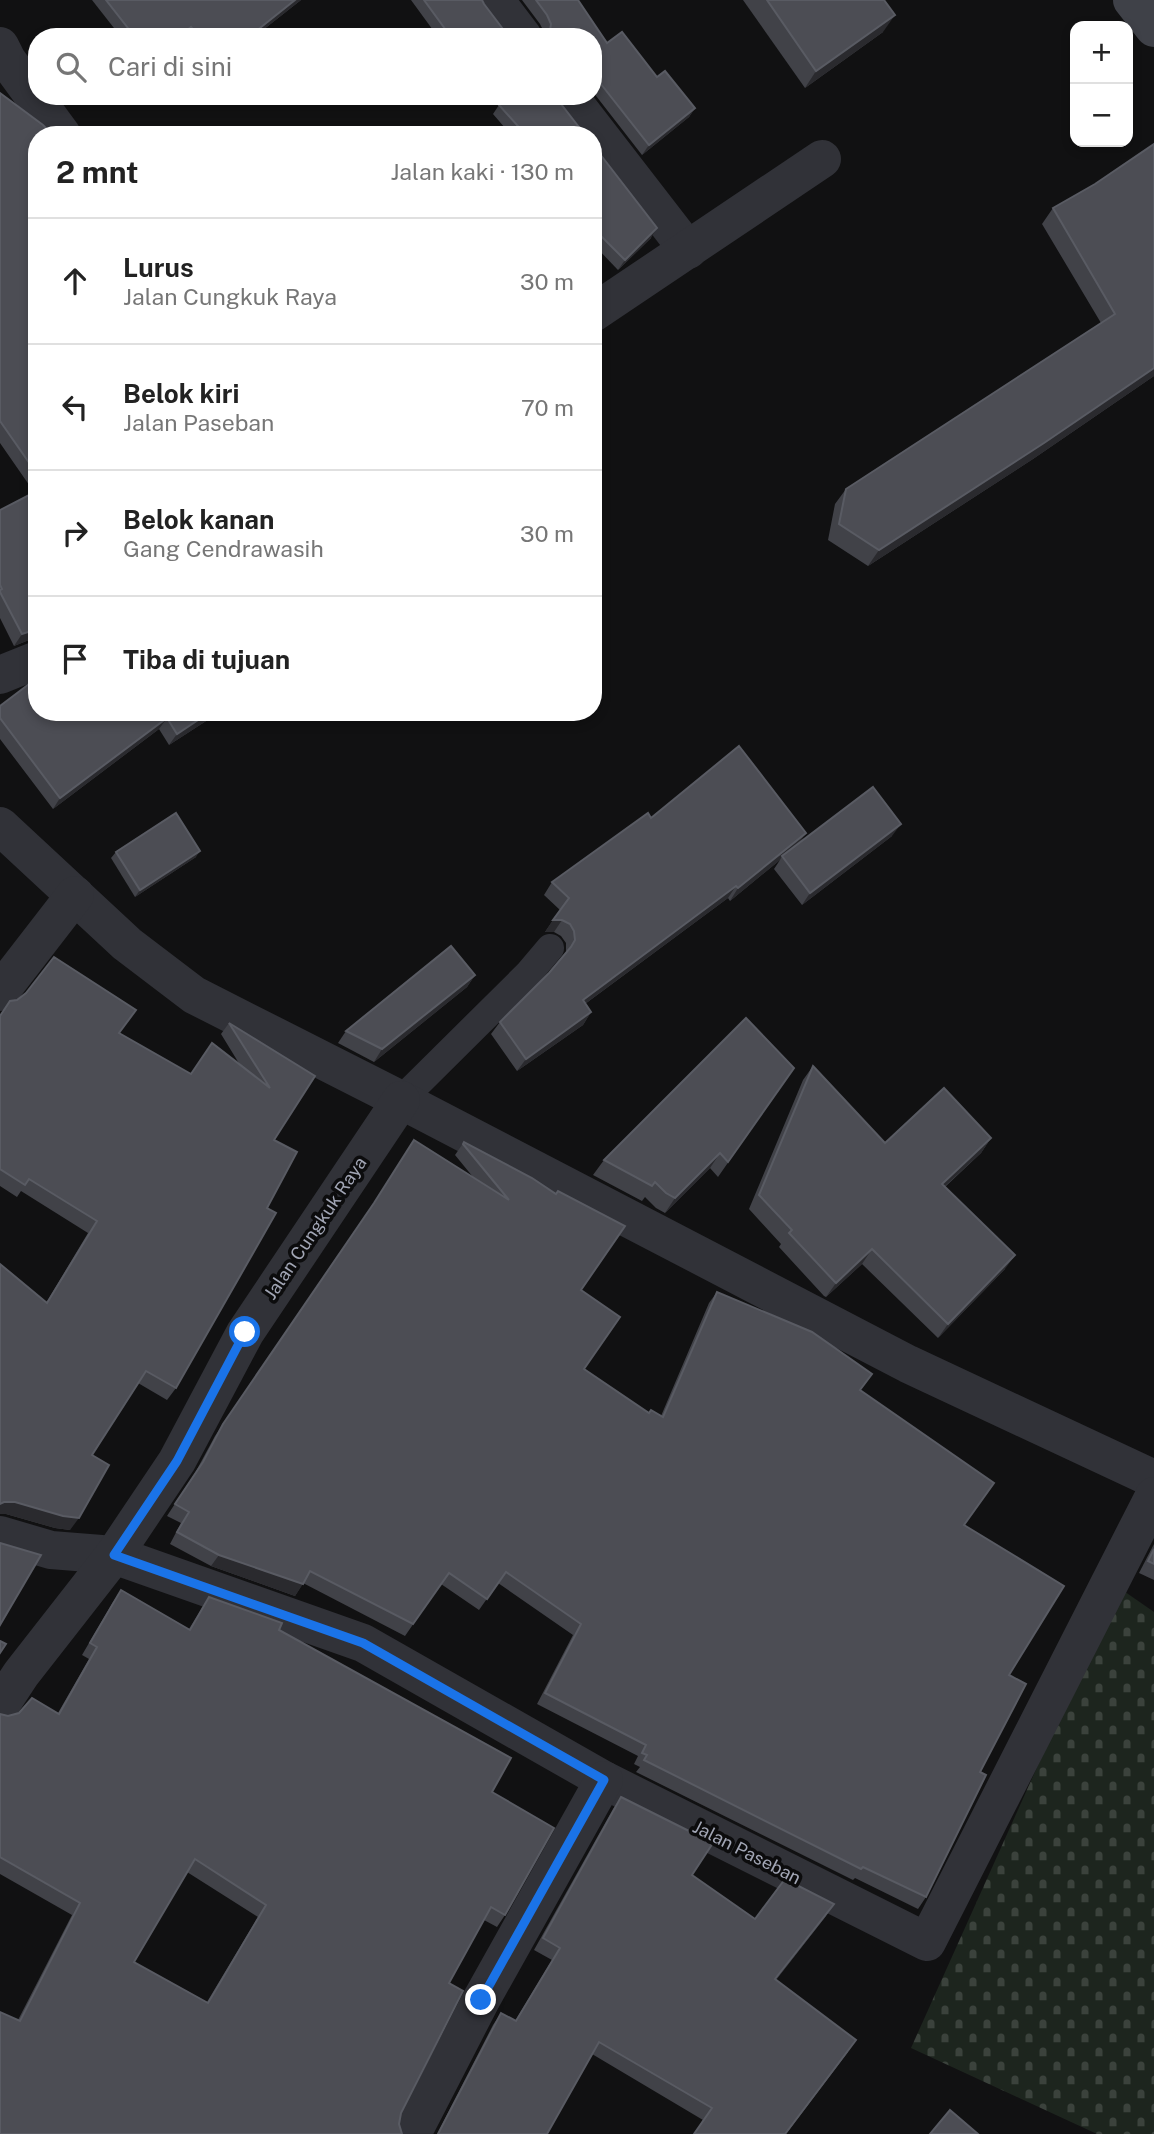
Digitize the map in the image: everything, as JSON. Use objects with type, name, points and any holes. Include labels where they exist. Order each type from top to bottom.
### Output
[{"type":"street","points":[[495,0],[516,28]]},
{"type":"street","points":[[1132,0],[1154,28]]},
{"type":"street","points":[[0,46],[28,88]]},
{"type":"street","points":[[40,105],[56,126]]},
{"type":"street","points":[[576,105],[592,126]]},
{"type":"street","points":[[602,139],[688,250]]},
{"type":"street","points":[[602,307],[822,159]]},
{"type":"street","points":[[0,675],[28,664]]},
{"type":"street","points":[[0,826],[127,944],[194,995],[908,1364],[1154,1479]]},
{"type":"street","points":[[0,992],[75,895]]},
{"type":"street","name":"Jalan Cungkuk Raya","points":[[0,1706],[21,1674],[114,1555],[177,1461],[245,1332],[401,1100]]},
{"type":"street","name":"Jalan Paseban","points":[[0,1535],[51,1550],[114,1555],[363,1643],[604,1780],[927,1942],[1154,1496]]},
{"type":"street","points":[[412,2134],[481,2000],[604,1780]]},
{"type":"lane","points":[[401,1100],[528,974],[550,948]]},
{"type":"green space","points":[[1118,1587],[1154,1612],[1154,2134],[1097,2134],[911,2048]]},
{"type":"building","points":[[106,0],[295,0],[260,28],[128,28]]},
{"type":"building","points":[[424,0],[482,0],[502,28],[444,28]]},
{"type":"building","points":[[536,0],[578,0],[597,28],[550,28],[547,15]]},
{"type":"building","points":[[767,0],[884,0],[895,15],[816,71]]},
{"type":"building","points":[[622,32],[657,77],[665,71],[695,108],[649,145],[602,85],[602,36],[607,43]]},
{"type":"building","points":[[0,93],[44,126],[28,126],[28,461],[0,421]]},
{"type":"building","points":[[499,105],[562,105],[578,126],[518,126]]},
{"type":"building","points":[[1154,144],[1154,368],[879,550],[839,524],[846,489],[1115,314],[1053,208],[1095,184]]},
{"type":"building","points":[[602,157],[657,228],[625,260],[602,237]]},
{"type":"building","points":[[28,496],[28,632],[22,634],[0,592],[0,510]]},
{"type":"building","points":[[28,685],[28,721],[163,721],[60,798],[0,718],[0,706]]},
{"type":"building","points":[[169,721],[196,721],[177,734]]},
{"type":"building","points":[[739,746],[806,833],[738,888],[736,886],[583,1000],[591,1012],[526,1059],[500,1022],[549,973],[575,940],[570,924],[553,920],[569,898],[552,882],[648,813],[651,818]]},
{"type":"building","points":[[873,787],[901,824],[810,893],[782,856]]},
{"type":"building","points":[[176,813],[200,851],[140,890],[116,852]]},
{"type":"building","points":[[451,946],[475,975],[382,1049],[346,1031]]},
{"type":"building","points":[[54,957],[136,1010],[119,1033],[191,1074],[212,1043],[270,1088],[229,1023],[315,1076],[274,1140],[297,1152],[267,1208],[276,1213],[176,1388],[146,1371],[92,1455],[109,1465],[79,1518],[15,1502],[0,1504],[0,1264],[47,1303],[97,1221],[29,1179],[25,1185],[0,1169],[0,1016],[10,1001],[17,1000],[26,993]]},
{"type":"building","points":[[746,1018],[794,1068],[728,1162],[720,1153],[675,1198],[655,1182],[652,1186],[604,1160]]},
{"type":"building","points":[[813,1066],[885,1143],[944,1088],[991,1138],[942,1184],[1015,1255],[948,1324],[872,1249],[836,1283],[789,1233],[792,1230],[759,1195]]},
{"type":"building","points":[[414,1140],[509,1200],[464,1142],[532,1178],[556,1194],[558,1191],[625,1226],[581,1290],[620,1317],[584,1369],[649,1413],[651,1410],[663,1417],[717,1292],[812,1332],[872,1374],[860,1390],[994,1483],[964,1525],[1064,1586],[1009,1675],[1026,1684],[980,1772],[986,1775],[926,1897],[863,1867],[861,1869],[644,1760],[647,1755],[642,1753],[646,1745],[545,1693],[581,1624],[506,1572],[487,1599],[449,1573],[413,1624],[310,1571],[303,1584],[219,1555],[177,1532],[189,1512],[175,1504],[203,1462],[223,1424]]},
{"type":"building","points":[[0,1543],[41,1555],[0,1625]]},
{"type":"building","points":[[1154,1549],[1154,1564],[1148,1561]]},
{"type":"building","points":[[121,1590],[190,1630],[209,1597],[282,1623],[279,1630],[511,1758],[492,1792],[554,1828],[505,1915],[491,1907],[449,1983],[463,1991],[401,2113],[399,2124],[402,2134],[0,2134],[0,2012],[20,2021],[80,1903],[0,1857],[0,1714],[8,1716],[19,1713],[32,1698],[59,1714],[97,1647],[90,1643]],"holes":[[[195,1859],[266,1905],[208,2003],[134,1962]]]},
{"type":"building","points":[[0,1641],[6,1644],[0,1653]]},
{"type":"building","points":[[621,1797],[713,1843],[692,1875],[755,1919],[785,1879],[834,1904],[775,1979],[856,2040],[785,2134],[694,2134],[712,2108],[599,2042],[547,2134],[438,2134],[501,2013],[516,2021],[560,1948],[543,1938]]},
{"type":"building","points":[[950,2110],[978,2134],[930,2134]]},
{"type":"route","points":[[245,1332],[177,1461],[114,1555],[363,1643],[604,1780],[481,2000]]}]
